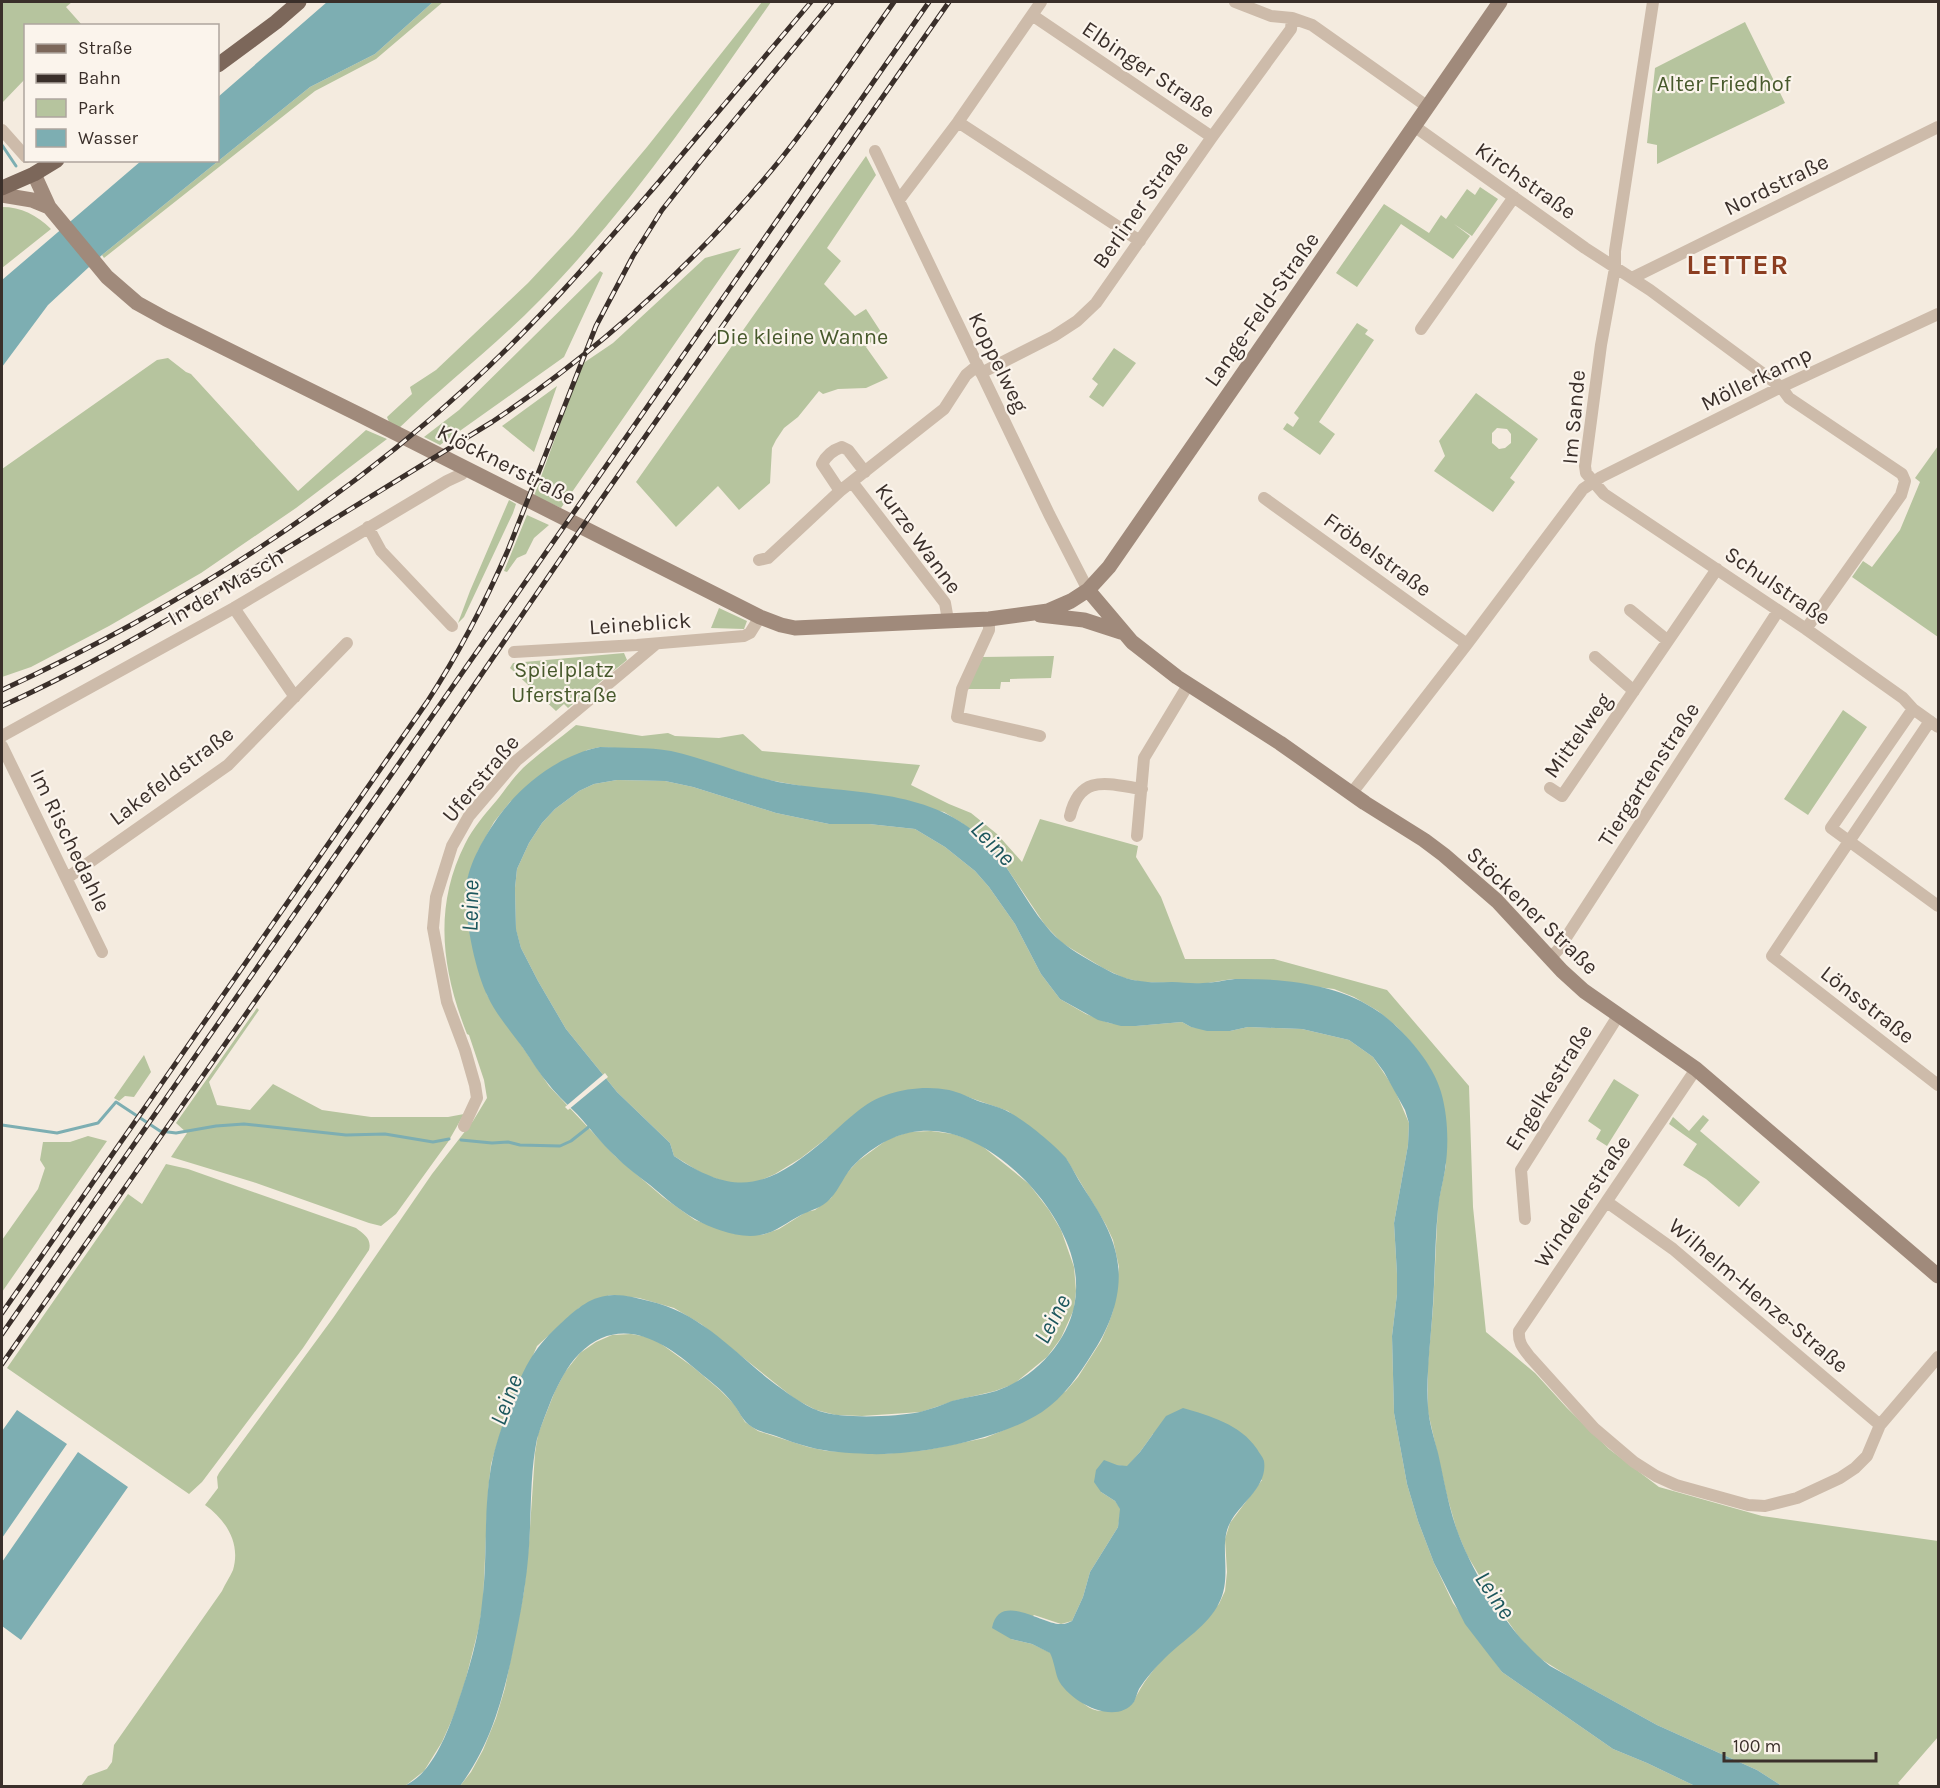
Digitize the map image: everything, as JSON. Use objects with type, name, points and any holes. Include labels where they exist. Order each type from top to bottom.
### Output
[{"type":"main road","points":[[219,64],[298,2]]},
{"type":"main road","name":"Lange-Feld-Straße","points":[[1034,614],[1058,607],[1088,590],[1109,567],[1500,2]]},
{"type":"main road","points":[[2,189],[29,164]]},
{"type":"main road","name":"Klöcknerstraße","points":[[29,164],[54,213],[102,270],[137,303],[760,617],[795,628],[989,619],[1034,614]]},
{"type":"main road","points":[[2,195],[32,200],[54,213]]},
{"type":"main road","name":"Stöckener Straße","points":[[1088,590],[1124,634],[1188,685],[1280,743],[1352,794],[1424,840],[1480,886],[1584,991],[1696,1070],[1938,1276]]},
{"type":"main road","points":[[1034,614],[1084,620],[1124,634]]},
{"type":"street","points":[[899,200],[1041,2]]},
{"type":"street","points":[[1235,2],[1271,16],[1292,18],[1312,25],[1428,107]]},
{"type":"street","name":"Im Sande","points":[[1352,794],[1578,495],[1592,482],[1586,473],[1585,466],[1653,2]]},
{"type":"street","name":"Elbinger Straße","points":[[1032,15],[1212,137]]},
{"type":"street","name":"Berliner Straße","points":[[979,370],[1054,336],[1077,321],[1096,303],[1291,29],[1292,18]]},
{"type":"street","points":[[957,122],[1140,241]]},
{"type":"street","name":"Kirchstraße","points":[[1414,126],[1632,278],[1781,387],[1789,398],[1902,474],[1905,481],[1901,495],[1806,629]]},
{"type":"street","name":"Nordstraße","points":[[1632,278],[1938,127]]},
{"type":"street","points":[[2,130],[24,158]]},
{"type":"street","name":"Koppelweg","points":[[875,151],[1076,570],[1088,590]]},
{"type":"street","points":[[1421,329],[1514,197]]},
{"type":"street","name":"Möllerkamp","points":[[1592,482],[1781,387],[1938,314]]},
{"type":"street","points":[[759,560],[768,558],[840,491],[944,409],[966,375],[979,370]]},
{"type":"street","points":[[840,491],[824,469],[822,464],[825,457],[842,447],[848,450],[865,472]]},
{"type":"street","name":"In der Masch","points":[[2,736],[234,608],[368,527],[462,474],[466,468]]},
{"type":"street","name":"Kurze Wanne","points":[[852,482],[945,603],[948,620]]},
{"type":"street","name":"Schulstraße","points":[[1592,482],[1604,494],[1806,629],[1903,698],[1913,709],[1934,724]]},
{"type":"street","name":"Fröbelstraße","points":[[1264,498],[1467,644]]},
{"type":"street","points":[[368,527],[381,551],[452,626]]},
{"type":"street","name":"Mittelweg","points":[[1550,788],[1562,796],[1717,569]]},
{"type":"street","points":[[234,608],[295,698]]},
{"type":"street","points":[[1630,610],[1668,640]]},
{"type":"street","name":"Tiergartenstraße","points":[[1550,958],[1558,950],[1779,611]]},
{"type":"street","name":"Leineblick","points":[[514,652],[656,644],[744,636],[750,633],[760,617]]},
{"type":"street","points":[[989,619],[989,630],[962,689],[957,717],[1040,736]]},
{"type":"street","name":"Lakefeldstraße","points":[[67,878],[228,765],[347,643]]},
{"type":"street","name":"Uferstraße","points":[[464,1126],[477,1098],[475,1085],[447,1002],[433,928],[436,897],[452,846],[469,816],[516,760],[656,644]]},
{"type":"street","name":"Mittelweg","points":[[1595,657],[1634,691]]},
{"type":"street","points":[[1137,836],[1144,758],[1188,685]]},
{"type":"street","points":[[1913,709],[1831,828],[1938,906]]},
{"type":"street","points":[[1849,840],[1934,724]]},
{"type":"street","name":"Im Rischedahle","points":[[2,746],[102,952]]},
{"type":"street","points":[[1070,816],[1074,800],[1095,784],[1103,783],[1142,789]]},
{"type":"street","name":"Lönsstraße","points":[[1849,840],[1772,956],[1938,1085]]},
{"type":"street","name":"Engelkestraße","points":[[1525,1219],[1521,1170],[1618,1016]]},
{"type":"street","name":"Windelerstraße","points":[[1696,1070],[1519,1331],[1518,1339],[1521,1346],[1594,1428],[1634,1462],[1676,1485],[1748,1505],[1765,1506],[1781,1503],[1840,1478],[1867,1456],[1880,1425]]},
{"type":"street","name":"Wilhelm-Henze-Straße","points":[[1607,1202],[1673,1249],[1880,1425]]},
{"type":"street","points":[[1880,1425],[1938,1357]]},
{"type":"green space","points":[[2,2],[72,2],[66,7],[81,24],[24,24],[24,80],[2,103]]},
{"type":"green space","points":[[433,2],[443,2],[376,59],[315,91],[104,258],[102,255],[310,87],[375,54]]},
{"type":"green space","points":[[762,2],[771,2],[662,156],[572,266],[523,317],[398,429],[389,422],[387,417],[412,394],[410,387],[436,370],[528,283],[573,235],[647,147]]},
{"type":"green space","name":"Alter Friedhof","points":[[1745,22],[1785,103],[1657,164],[1657,145],[1647,143],[1655,68]]},
{"type":"green space","name":"Die kleine Wanne","points":[[866,156],[876,175],[827,248],[841,261],[824,284],[855,316],[866,309],[881,332],[866,347],[888,378],[866,388],[838,389],[823,394],[819,391],[798,417],[784,428],[776,440],[772,448],[770,483],[739,510],[718,486],[676,527],[636,482]]},
{"type":"green space","points":[[1480,187],[1498,199],[1472,236],[1454,224],[1470,236],[1453,259],[1401,224],[1357,287],[1336,273],[1384,204],[1429,233],[1441,215],[1446,219],[1467,189],[1475,195]]},
{"type":"green space","points":[[2,207],[16,208],[28,213],[51,229],[2,268]]},
{"type":"green space","points":[[741,248],[561,508],[534,496],[582,364],[613,343],[705,258]]},
{"type":"green space","points":[[600,271],[603,273],[564,357],[440,445],[424,437],[459,410]]},
{"type":"green space","points":[[1357,323],[1368,330],[1365,334],[1374,340],[1319,422],[1335,434],[1320,455],[1283,429],[1287,423],[1293,427],[1299,418],[1294,413]]},
{"type":"green space","points":[[1114,348],[1136,363],[1103,407],[1089,397],[1098,384],[1092,379]]},
{"type":"green space","points":[[168,358],[191,374],[298,491],[366,430],[387,439],[296,508],[201,573],[109,626],[31,667],[2,677],[2,469],[157,360]]},
{"type":"green space","points":[[557,386],[534,452],[502,426]]},
{"type":"green space","points":[[1476,393],[1538,439],[1510,478],[1515,482],[1493,512],[1434,471],[1445,456],[1439,441]],"holes":[[[1497,428],[1507,429],[1511,434],[1511,443],[1499,449],[1492,443],[1492,433]]]},
{"type":"green space","points":[[1938,446],[1938,637],[1852,577],[1863,561],[1872,567],[1900,530],[1920,482],[1915,478]]},
{"type":"green space","points":[[509,500],[516,504],[513,513],[464,617],[458,623],[470,591]]},
{"type":"green space","points":[[527,515],[549,525],[534,538],[526,554],[517,558],[507,572],[504,571]]},
{"type":"green space","points":[[719,608],[747,621],[744,629],[711,628]]},
{"type":"green space","name":"Spielplatz Uferstraße","points":[[624,653],[627,660],[568,708],[564,704],[556,711],[510,668],[513,663]]},
{"type":"green space","points":[[1054,656],[1051,678],[1010,679],[1010,682],[1001,682],[1000,689],[966,689],[983,657]]},
{"type":"green space","points":[[1843,710],[1867,727],[1808,815],[1784,799]]},
{"type":"green space","points":[[576,725],[642,736],[668,733],[675,736],[719,738],[743,734],[762,751],[920,765],[911,785],[971,813],[997,834],[1022,862],[1040,819],[1138,846],[1136,857],[1161,897],[1185,959],[1274,959],[1387,990],[1469,1086],[1473,1207],[1486,1332],[1535,1373],[1609,1449],[1659,1487],[1762,1516],[1938,1541],[1938,1737],[1898,1783],[1901,1786],[1782,1786],[1757,1770],[1657,1725],[1568,1676],[1536,1656],[1500,1610],[1467,1555],[1457,1531],[1428,1412],[1428,1363],[1438,1204],[1446,1165],[1430,1068],[1411,1042],[1378,1011],[1334,989],[1259,980],[1232,979],[1202,984],[1142,982],[1124,978],[1062,943],[1045,925],[1006,867],[984,840],[944,812],[763,779],[672,752],[600,747],[587,750],[510,802],[494,822],[478,851],[467,880],[466,899],[471,938],[487,995],[549,1086],[615,1156],[663,1197],[695,1220],[735,1234],[762,1235],[779,1229],[806,1212],[815,1210],[831,1198],[844,1176],[858,1161],[888,1139],[909,1132],[931,1131],[953,1134],[977,1142],[1029,1184],[1061,1230],[1074,1267],[1076,1291],[1074,1309],[1061,1338],[1047,1357],[1014,1384],[995,1391],[921,1412],[862,1416],[836,1415],[816,1410],[795,1399],[701,1324],[674,1308],[639,1298],[610,1295],[579,1308],[537,1346],[501,1431],[491,1464],[483,1602],[479,1627],[454,1715],[442,1742],[424,1771],[405,1786],[81,1786],[88,1776],[107,1769],[112,1762],[114,1745],[222,1591],[233,1570],[235,1551],[230,1533],[213,1511],[205,1505],[218,1488],[219,1473],[333,1318],[487,1098],[484,1080],[458,1010],[447,963],[445,915],[448,891],[465,844],[480,821],[523,768]]},
{"type":"green space","points":[[617,780],[665,781],[693,787],[776,813],[829,824],[869,824],[915,829],[945,847],[975,871],[1015,924],[1041,974],[1060,999],[1086,1014],[1109,1023],[1135,1026],[1182,1022],[1191,1027],[1230,1031],[1248,1027],[1302,1029],[1349,1040],[1373,1057],[1394,1088],[1409,1123],[1408,1145],[1394,1223],[1397,1294],[1392,1336],[1394,1413],[1407,1484],[1434,1563],[1453,1603],[1502,1672],[1613,1749],[1695,1786],[460,1786],[483,1750],[505,1688],[524,1591],[538,1434],[555,1391],[565,1372],[580,1353],[612,1335],[631,1334],[653,1338],[720,1390],[734,1404],[745,1422],[758,1431],[827,1451],[883,1454],[926,1450],[985,1438],[1004,1430],[1066,1391],[1078,1377],[1101,1341],[1108,1325],[1113,1311],[1119,1267],[1113,1240],[1106,1225],[1067,1160],[1008,1111],[965,1096],[827,1138],[775,1174],[745,1184],[729,1183],[703,1174],[674,1156],[670,1143],[617,1092],[566,1029],[521,948],[516,930],[517,869],[529,843],[542,823],[555,809],[579,791],[594,784]],"holes":[[[1153,1434],[1262,1480],[1230,1523],[1225,1539],[1227,1572],[1225,1591],[1219,1604],[1160,1662],[1133,1703],[1105,1711],[1093,1709],[1070,1689],[1051,1653],[1032,1644],[1011,1639],[1034,1615],[1061,1624],[1072,1621],[1083,1597],[1090,1572],[1118,1527],[1121,1509],[1115,1501],[1101,1492],[1117,1465],[1127,1467]]]},
{"type":"green space","points":[[257,1008],[259,1010],[209,1082],[217,1105],[250,1110],[273,1084],[322,1110],[371,1117],[448,1117],[464,1114],[448,1142],[396,1214],[381,1226],[253,1182],[171,1157],[187,1133],[176,1123]]},
{"type":"green space","points":[[144,1055],[151,1072],[134,1097],[125,1096],[119,1101],[114,1098]]},
{"type":"green space","points":[[1614,1079],[1639,1095],[1607,1146],[1596,1139],[1601,1130],[1588,1121]]},
{"type":"green space","points":[[1703,1115],[1709,1120],[1700,1131],[1760,1182],[1739,1207],[1706,1179],[1683,1165],[1697,1144],[1669,1124],[1673,1117],[1689,1131]]},
{"type":"green space","points":[[88,1136],[107,1141],[2,1292],[2,1240],[38,1189],[45,1168],[40,1160],[43,1142],[70,1142]]},
{"type":"green space","points":[[166,1164],[188,1169],[356,1228],[367,1237],[370,1246],[303,1348],[202,1482],[189,1494],[7,1368],[128,1194],[142,1204]]},
{"type":"water","points":[[327,2],[433,2],[375,54],[310,87],[219,160],[219,96]]},
{"type":"water","points":[[140,162],[217,162],[102,255],[48,305],[2,367],[2,280]]},
{"type":"water","name":"Leine","points":[[600,747],[671,751],[778,782],[880,795],[930,807],[953,817],[975,832],[996,853],[1046,926],[1077,953],[1113,973],[1148,982],[1211,983],[1253,979],[1310,985],[1347,995],[1388,1019],[1424,1058],[1437,1081],[1445,1111],[1447,1151],[1437,1221],[1428,1368],[1428,1407],[1451,1511],[1473,1566],[1508,1623],[1550,1666],[1657,1725],[1757,1770],[1782,1786],[1695,1786],[1613,1749],[1502,1672],[1465,1624],[1434,1563],[1418,1521],[1407,1484],[1394,1413],[1392,1336],[1397,1274],[1394,1223],[1408,1145],[1409,1123],[1405,1110],[1373,1057],[1349,1040],[1302,1029],[1248,1027],[1230,1031],[1207,1031],[1182,1022],[1121,1026],[1098,1020],[1060,999],[1041,974],[1015,924],[975,871],[945,847],[915,829],[869,824],[829,824],[776,813],[693,787],[665,781],[617,780],[594,784],[579,791],[555,809],[542,823],[529,843],[517,869],[516,929],[521,948],[566,1029],[617,1092],[670,1143],[674,1156],[697,1170],[717,1178],[736,1182],[754,1182],[788,1167],[880,1097],[919,1088],[957,1092],[1012,1114],[1037,1132],[1066,1158],[1100,1215],[1114,1244],[1119,1277],[1116,1300],[1104,1334],[1087,1362],[1064,1393],[1042,1412],[1025,1422],[982,1438],[934,1449],[888,1454],[823,1450],[800,1445],[761,1431],[746,1422],[731,1401],[716,1386],[671,1350],[656,1342],[641,1336],[626,1334],[610,1335],[594,1342],[579,1354],[564,1375],[552,1398],[537,1439],[523,1597],[507,1677],[486,1742],[460,1786],[405,1786],[423,1772],[439,1748],[452,1720],[470,1665],[481,1615],[491,1467],[505,1418],[520,1380],[535,1352],[549,1335],[579,1308],[591,1300],[616,1295],[667,1306],[699,1323],[771,1381],[806,1405],[829,1414],[869,1416],[920,1412],[952,1401],[996,1391],[1011,1384],[1040,1365],[1051,1352],[1069,1323],[1074,1307],[1076,1290],[1073,1260],[1061,1230],[1045,1203],[1025,1180],[1005,1163],[964,1138],[943,1132],[922,1131],[900,1135],[878,1146],[856,1163],[824,1205],[771,1232],[744,1236],[710,1226],[672,1203],[619,1160],[549,1085],[491,1003],[483,986],[469,928],[466,887],[470,868],[483,841],[499,816],[519,792],[557,764]]},
{"type":"water","points":[[1183,1408],[1224,1422],[1250,1440],[1264,1461],[1262,1479],[1230,1523],[1225,1541],[1223,1593],[1214,1611],[1202,1626],[1172,1651],[1155,1669],[1139,1689],[1134,1702],[1126,1709],[1104,1712],[1081,1703],[1063,1687],[1058,1679],[1050,1653],[1032,1644],[1011,1639],[992,1628],[996,1617],[1003,1612],[1012,1611],[1023,1612],[1054,1623],[1063,1624],[1072,1621],[1083,1597],[1090,1572],[1118,1527],[1120,1509],[1115,1501],[1101,1492],[1094,1482],[1096,1470],[1104,1460],[1127,1466],[1166,1416]]},
{"type":"water","points":[[17,1410],[67,1444],[2,1538],[2,1431]]},
{"type":"water","points":[[78,1452],[128,1487],[21,1640],[2,1626],[2,1562]]},
{"type":"pier","points":[[605,1073],[608,1077],[568,1110],[565,1107]]},
{"type":"waterway","points":[[2,145],[16,166]]},
{"type":"waterway","points":[[2,1125],[57,1133],[98,1123],[116,1102],[160,1131],[176,1133],[244,1124],[346,1135],[385,1134],[433,1142],[449,1139]]},
{"type":"waterway","points":[[461,1140],[560,1146],[571,1141],[590,1126]]},
{"type":"railway","points":[[2,690],[127,627],[248,555],[306,516],[417,430],[470,384],[567,286],[658,183],[811,2]]},
{"type":"railway","points":[[2,1313],[427,702],[450,665],[481,608],[508,550],[596,326],[633,256],[662,210],[832,2]]},
{"type":"railway","points":[[2,706],[147,632],[492,422],[571,365],[646,302],[748,198],[810,121],[894,2]]},
{"type":"railway","points":[[2,1334],[929,2]]},
{"type":"railway","points":[[2,1364],[949,2]]},
{"type":"district","name":"LETTER","points":[[1738,264]]}]
